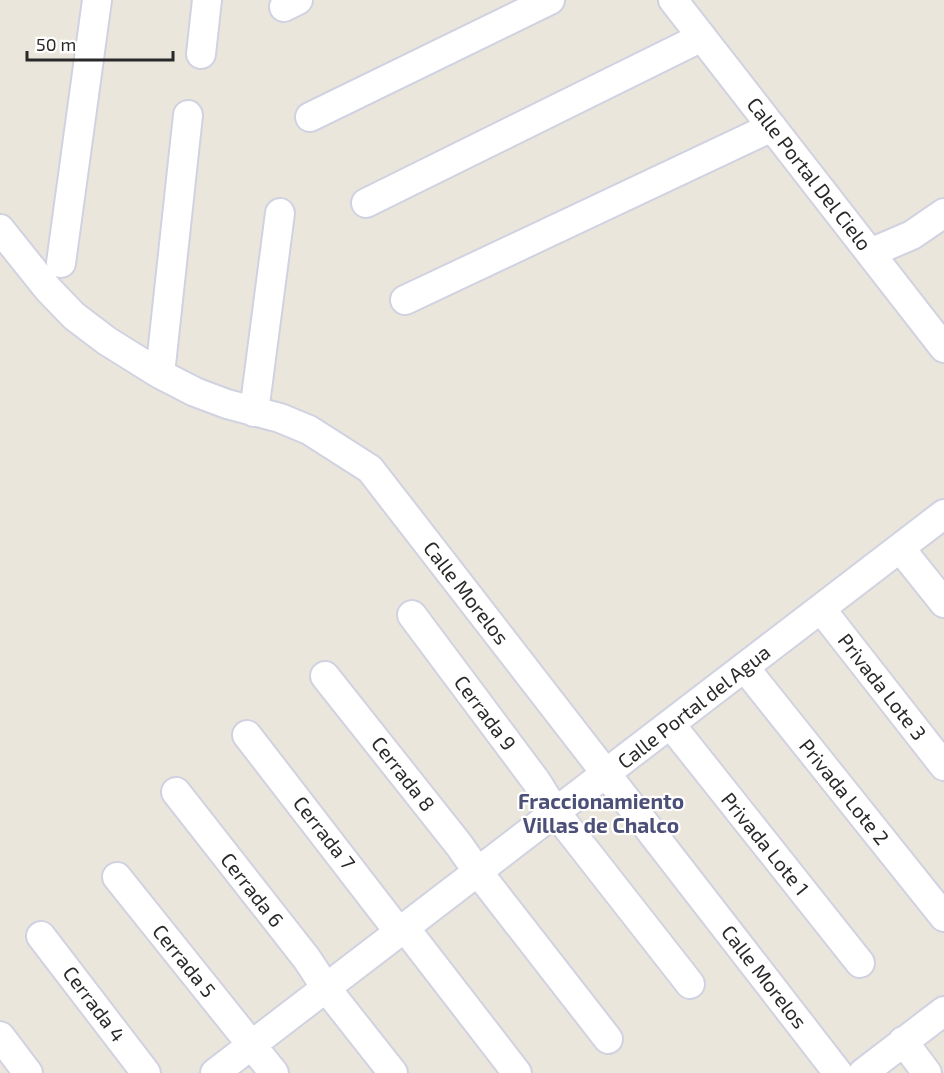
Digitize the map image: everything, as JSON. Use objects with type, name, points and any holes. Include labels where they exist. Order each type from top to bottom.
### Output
[{"type":"street","points":[[61,263],[97,0]]},
{"type":"street","points":[[201,54],[207,0]]},
{"type":"street","points":[[310,117],[550,0]]},
{"type":"street","name":"Calle Portal Del Cielo","points":[[673,0],[944,348]]},
{"type":"street","points":[[366,203],[702,37]]},
{"type":"street","points":[[160,374],[188,115]]},
{"type":"street","points":[[405,300],[772,127]]},
{"type":"street","points":[[254,412],[280,213]]},
{"type":"street","points":[[870,253],[912,235],[944,213]]},
{"type":"street","name":"Calle Morelos","points":[[0,229],[48,289],[74,316],[107,341],[160,374],[195,392],[254,412],[280,418],[309,430],[370,469],[838,1073]]},
{"type":"street","name":"Calle Portal del Agua","points":[[215,1073],[944,514]]},
{"type":"street","points":[[900,548],[944,603]]},
{"type":"street","name":"Privada Lote 3","points":[[821,609],[944,766]]},
{"type":"street","name":"Cerrada 9","points":[[412,615],[536,781],[556,813],[690,984]]},
{"type":"street","name":"Privada Lote 2","points":[[745,668],[944,917]]},
{"type":"street","name":"Cerrada 8","points":[[325,676],[608,1039]]},
{"type":"street","name":"Privada Lote 1","points":[[670,725],[860,963]]},
{"type":"street","name":"Cerrada 7","points":[[247,735],[517,1073]]},
{"type":"street","name":"Cerrada 6","points":[[176,792],[393,1073]]},
{"type":"street","name":"Cerrada 5","points":[[117,877],[274,1073]]},
{"type":"street","name":"Cerrada 4","points":[[42,936],[146,1073]]},
{"type":"street","points":[[862,1073],[944,1011]]},
{"type":"street","points":[[0,1036],[28,1073]]},
{"type":"street","points":[[903,1041],[927,1073]]},
{"type":"district","name":"Fraccionamiento Villas de Chalco","points":[[601,814]]}]
